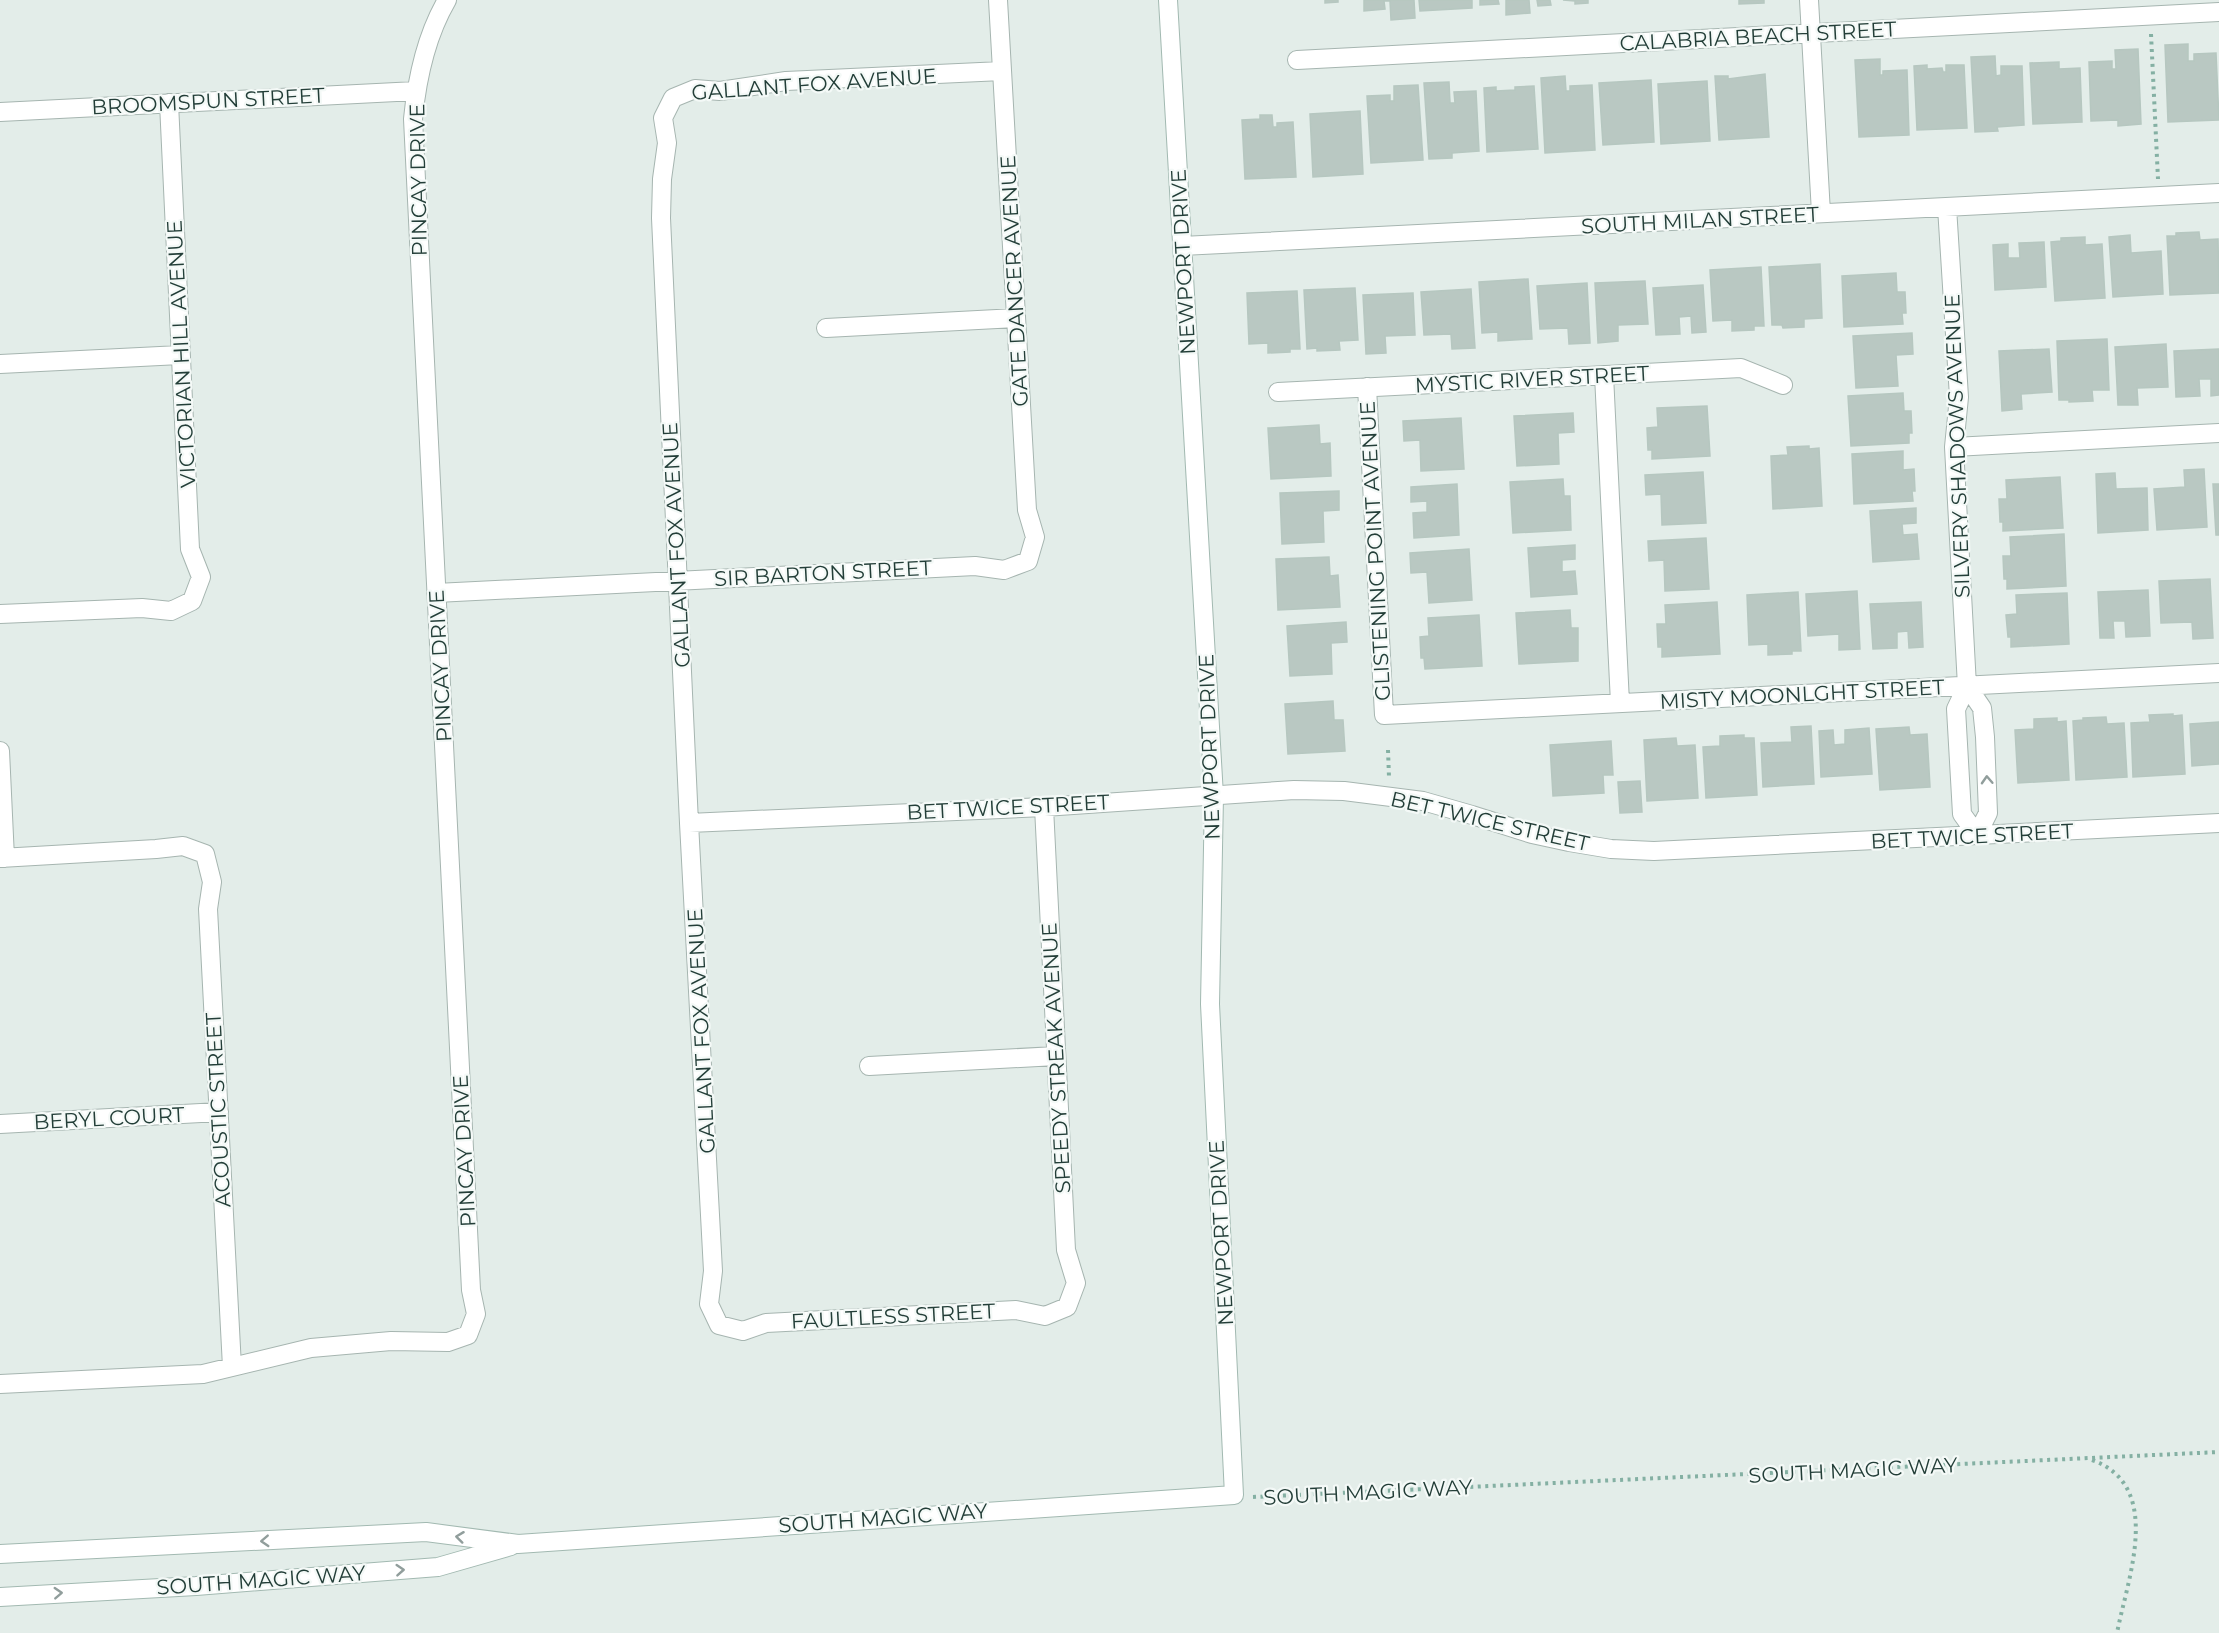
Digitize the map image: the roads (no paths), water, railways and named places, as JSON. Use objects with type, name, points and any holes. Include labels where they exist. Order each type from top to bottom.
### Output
[{"type":"street","name":"PINCAY DRIVE","points":[[232,1367],[311,1348],[352,1343],[448,1342],[468,1335],[476,1314],[471,1290],[414,169],[413,120],[416,91],[426,49],[447,0]]},
{"type":"street","name":"GATE DANCER AVENUE","points":[[998,0],[1027,510],[1035,537],[1028,561]]},
{"type":"street","name":"NEWPORT DRIVE","points":[[1168,0],[1214,796],[1210,1004],[1234,1495]]},
{"type":"street","points":[[1809,0],[1821,213]]},
{"type":"street","name":"CALABRIA BEACH STREET","points":[[1297,60],[2219,12]]},
{"type":"street","name":"GALLANT FOX AVENUE","points":[[719,1325],[709,1304],[713,1271],[689,823],[661,218],[662,179],[667,143],[663,118],[673,98],[695,89],[720,91],[786,81],[1002,70]]},
{"type":"street","name":"BROOMSPUN STREET","points":[[0,112],[416,91]]},
{"type":"street","name":"VICTORIAN HILL AVENUE","points":[[0,614],[142,608],[171,611],[192,601],[201,577],[190,549],[169,103]]},
{"type":"street","name":"SOUTH MILAN STREET","points":[[1182,246],[2219,194]]},
{"type":"street","name":"SILVERY SHADOWS AVENUE","points":[[1947,207],[1959,397],[1954,447],[1967,686],[1956,709],[1962,814],[1977,836]]},
{"type":"street","points":[[826,328],[1016,318]]},
{"type":"street","points":[[0,364],[180,355]]},
{"type":"street","name":"MYSTIC RIVER STREET","points":[[1278,392],[1741,368],[1783,385]]},
{"type":"street","points":[[1604,375],[1620,703]]},
{"type":"street","name":"GLISTENING POINT AVENUE","points":[[1367,387],[1384,715]]},
{"type":"street","points":[[1954,447],[2219,433]]},
{"type":"street","name":"SIR BARTON STREET","points":[[436,593],[975,566],[1004,570],[1028,561]]},
{"type":"street","name":"MISTY MOONLGHT STREET","points":[[1384,715],[2219,673]]},
{"type":"street","name":"SILVERY SHADOWS AVENUE","points":[[1967,686],[1982,708],[1985,737],[1988,813],[1977,836]]},
{"type":"street","points":[[0,751],[2,858]]},
{"type":"street","name":"BET TWICE STREET","points":[[689,823],[1044,807],[1294,790],[1344,791],[1423,801],[1569,843],[1611,849],[1654,851],[2219,823]]},
{"type":"street","name":"SPEEDY STREAK AVENUE","points":[[1044,807],[1066,1250],[1076,1283],[1067,1307]]},
{"type":"street","name":"ACOUSTIC STREET","points":[[2,858],[183,846],[205,854],[212,882],[208,909],[232,1367]]},
{"type":"street","points":[[869,1066],[1056,1056]]},
{"type":"street","name":"BERYL COURT","points":[[0,1124],[219,1112]]},
{"type":"street","name":"FAULTLESS STREET","points":[[719,1325],[743,1331],[766,1323],[1016,1310],[1045,1316],[1067,1307]]},
{"type":"street","points":[[0,1384],[203,1374],[232,1367]]},
{"type":"street","name":"SOUTH MAGIC WAY","points":[[0,1554],[426,1532],[518,1544],[1234,1495]]},
{"type":"street","name":"SOUTH MAGIC WAY","points":[[0,1597],[196,1586],[438,1567],[518,1544]]}]
